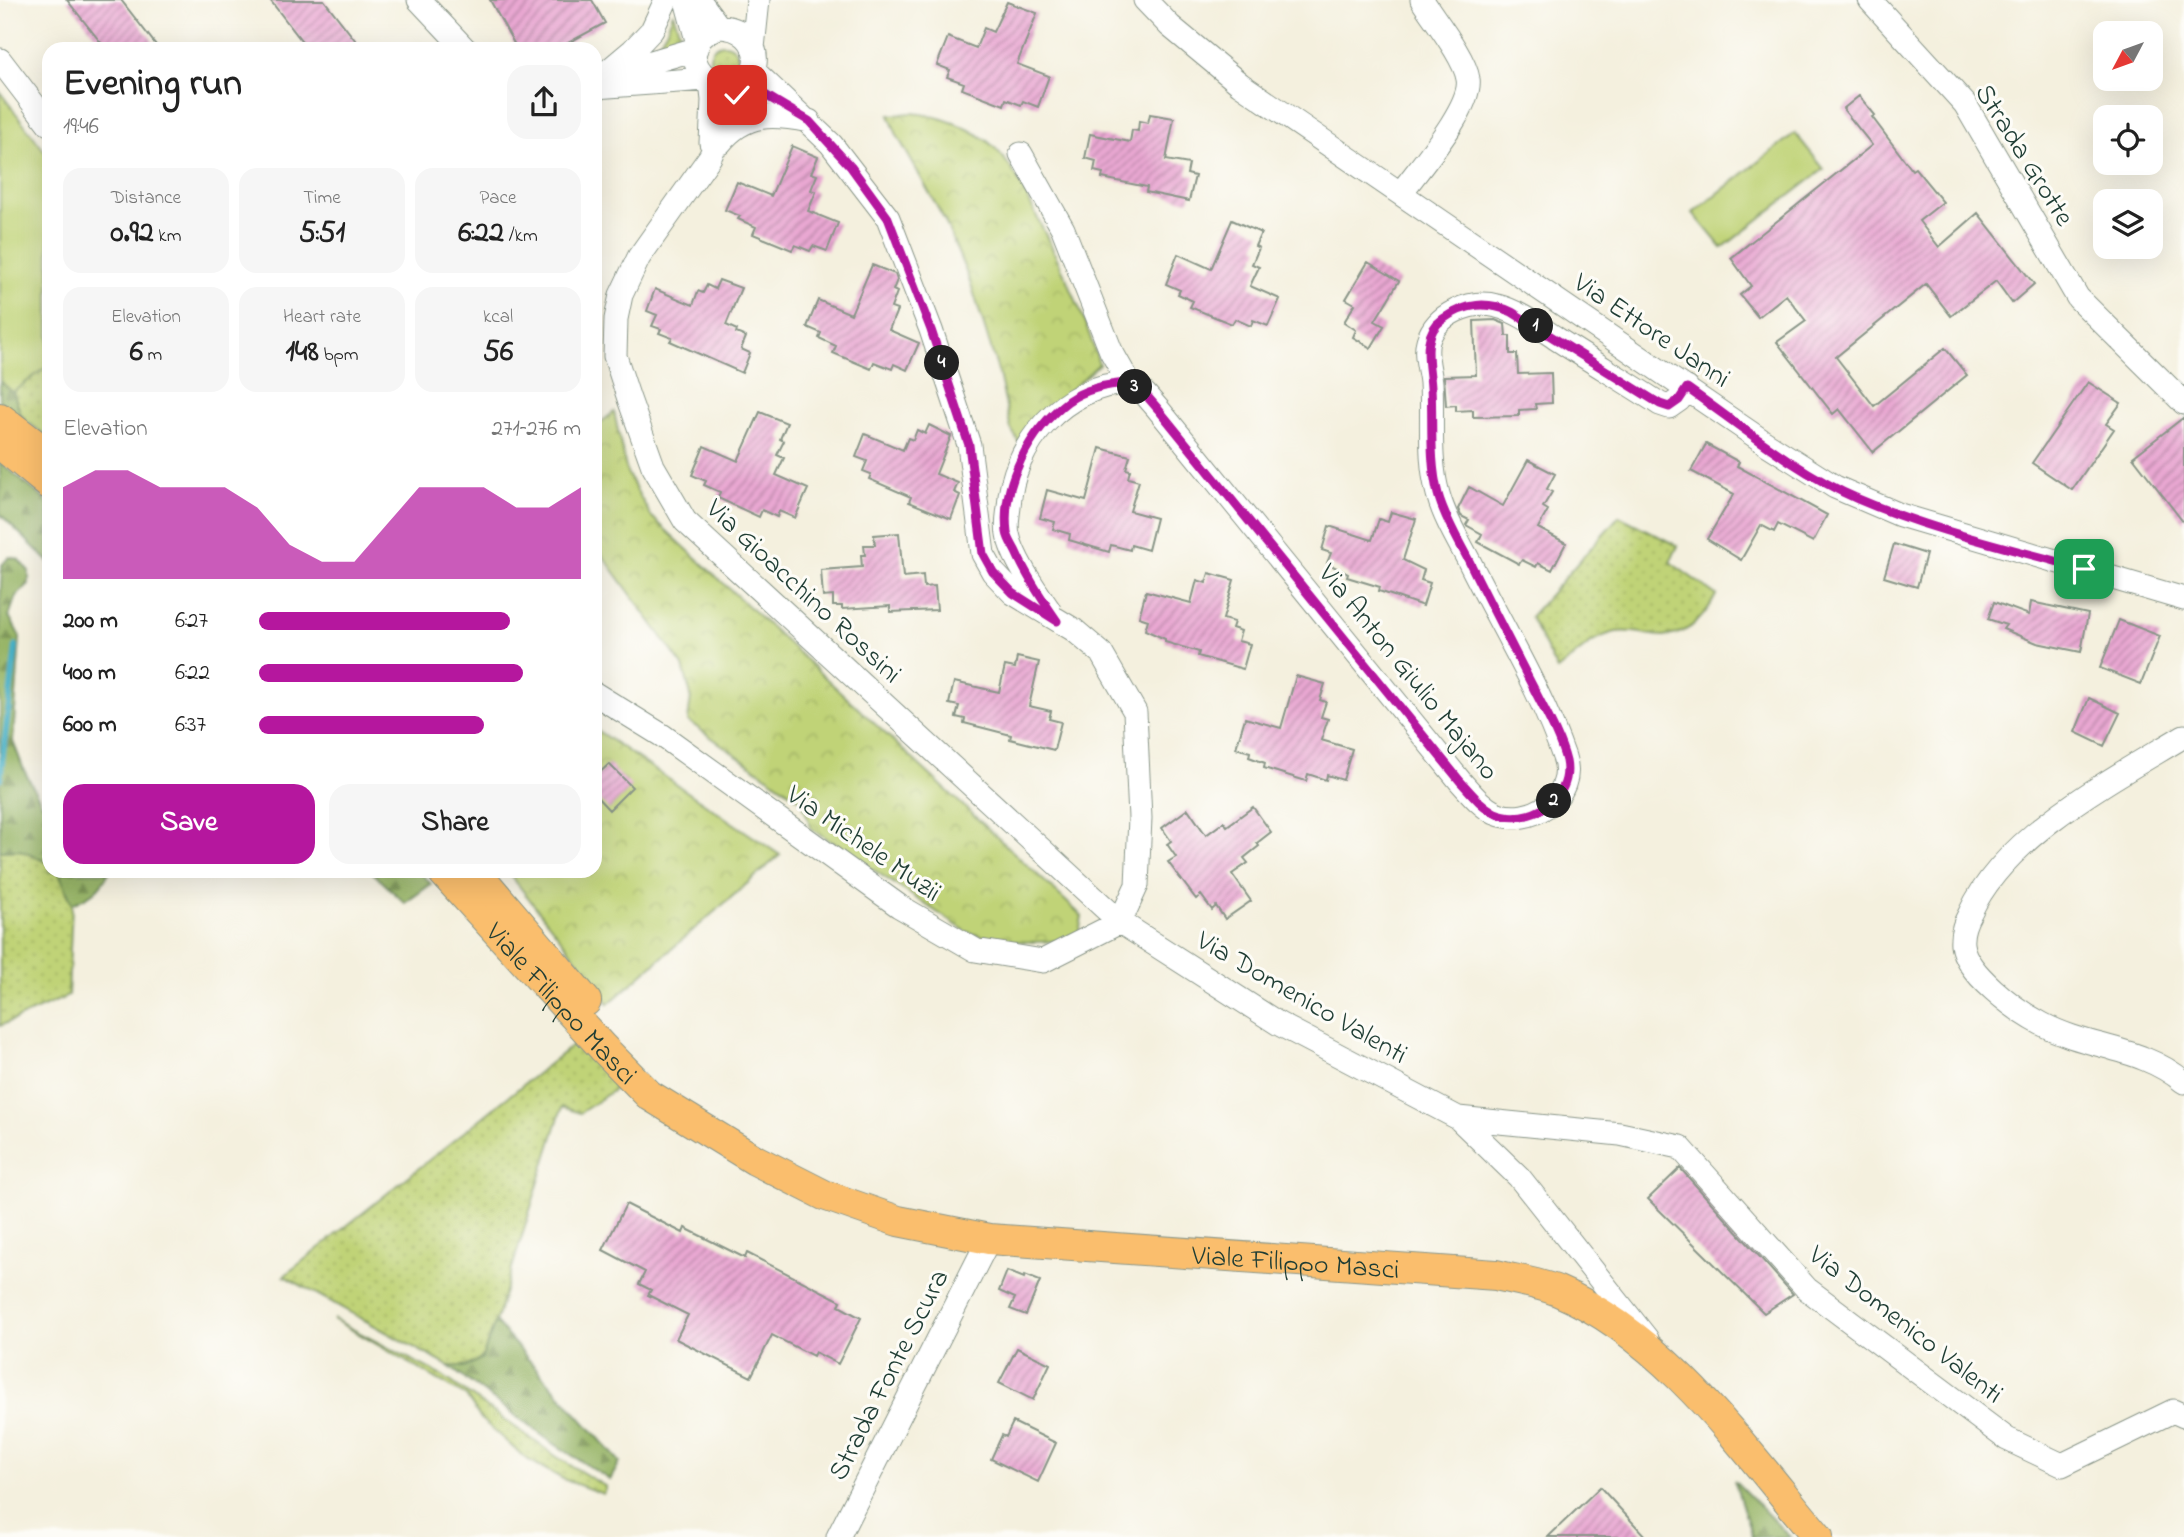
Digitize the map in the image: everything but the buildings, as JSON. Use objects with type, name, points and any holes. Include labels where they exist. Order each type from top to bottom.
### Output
[{"type":"main road","points":[[0,418],[42,450]]},
{"type":"main road","points":[[0,444],[42,478]]},
{"type":"main road","name":"Viale Filippo Masci","points":[[448,878],[649,1095],[755,1160],[824,1195],[898,1221],[989,1239],[1496,1275],[1556,1290],[1608,1317],[1662,1358],[1734,1437],[1818,1537]]},
{"type":"main road","name":"Viale Filippo Masci","points":[[481,878],[616,1036],[665,1084],[694,1121]]},
{"type":"street","points":[[419,0],[458,42]]},
{"type":"street","points":[[602,78],[652,30],[666,0]]},
{"type":"street","points":[[686,0],[697,47],[697,68],[708,81],[712,116],[710,157]]},
{"type":"street","points":[[699,0],[723,27],[744,34],[747,72],[809,121]]},
{"type":"street","points":[[602,82],[640,65],[697,47],[706,34],[723,27],[747,0]]},
{"type":"street","name":"Via Ettore Janni","points":[[1145,0],[1170,26],[1240,84],[1810,472],[1858,499],[1947,530],[2184,599]]},
{"type":"street","points":[[1401,193],[1456,117],[1468,91],[1468,77],[1461,61],[1422,0]]},
{"type":"street","name":"Strada Grotte","points":[[1870,0],[1965,104],[2078,298],[2184,404]]},
{"type":"street","points":[[757,11],[775,76],[809,121],[851,167],[888,218],[931,330],[969,445],[983,554],[993,572],[1013,593],[1074,630],[1101,653],[1135,712],[1140,818],[1138,885],[1120,922]]},
{"type":"street","name":"Via Gioacchino Rossini","points":[[757,11],[747,72],[710,157],[639,257],[621,295],[615,319],[615,356],[653,466],[685,521],[1120,922]]},
{"type":"street","points":[[0,60],[42,115]]},
{"type":"street","points":[[602,85],[708,81],[728,88],[747,72]]},
{"type":"street","points":[[662,81],[684,91],[712,116]]},
{"type":"street","points":[[710,157],[727,135],[756,118],[780,115],[809,121]]},
{"type":"street","name":"Via Anton Giulio Majano","points":[[1021,154],[1063,229],[1111,351],[1129,383],[1145,394],[1158,409],[1460,781],[1481,804],[1495,813],[1521,817],[1548,806],[1559,795],[1566,776],[1565,759],[1546,713],[1438,494],[1433,459],[1428,342],[1439,322],[1456,310],[1477,304],[1497,306],[1538,327],[1660,404],[1669,407],[1679,400],[1687,388]]},
{"type":"street","points":[[1057,621],[1033,587],[1007,534],[1009,493],[1021,457],[1032,439],[1069,401],[1098,387],[1129,383]]},
{"type":"street","name":"Via Michele Muzii","points":[[602,698],[663,736],[900,906],[975,950],[1043,961],[1120,922]]},
{"type":"street","points":[[2184,736],[2061,813],[2030,838],[1994,874],[1976,898],[1964,925],[1961,942],[1966,959],[1985,981],[2029,1017],[2062,1032],[2149,1059],[2184,1082]]},
{"type":"street","name":"Via Domenico Valenti","points":[[1120,922],[1279,1024],[1458,1118],[1519,1177],[1662,1358]]},
{"type":"street","name":"Via Domenico Valenti","points":[[1458,1118],[1620,1134],[1679,1147],[1807,1289],[2007,1439],[2062,1465],[2173,1411],[2184,1416]]},
{"type":"street","name":"Strada Fonte Scura","points":[[838,1537],[989,1239]]},
{"type":"green space","points":[[673,13],[682,39],[654,50],[667,29]]},
{"type":"green space","points":[[724,44],[734,48],[738,58],[734,68],[724,72],[714,68],[710,58],[714,48]]},
{"type":"green space","points":[[0,92],[42,148],[42,370],[13,392],[0,381]]},
{"type":"green space","points":[[911,113],[943,119],[966,128],[986,140],[1001,154],[1022,188],[1054,252],[1093,345],[1099,364],[1046,413],[1021,446],[1011,429],[999,374],[971,284],[945,221],[897,135],[889,115]]},
{"type":"green space","points":[[1795,133],[1824,169],[1722,248],[1693,213]]},
{"type":"green space","points":[[42,370],[42,433],[22,418],[13,392]]},
{"type":"green space","points":[[0,381],[13,392],[22,417],[0,401]]},
{"type":"green space","points":[[614,412],[627,473],[651,516],[1082,916],[1079,933],[1057,941],[1036,942],[1002,941],[967,932],[811,828],[802,801],[688,721],[691,696],[683,666],[602,555],[602,421]]},
{"type":"green space","points":[[0,462],[42,497],[42,555],[0,514]]},
{"type":"green space","points":[[1619,516],[1678,546],[1670,562],[1716,595],[1705,613],[1683,632],[1664,636],[1626,631],[1608,634],[1557,670],[1530,617]]},
{"type":"green space","points":[[9,557],[18,559],[29,571],[29,584],[16,596],[9,616],[20,637],[13,741],[24,770],[42,804],[42,860],[20,850],[0,851],[2,565]]},
{"type":"green space","points":[[602,734],[780,855],[608,1004],[603,992],[513,878],[602,878]]},
{"type":"green space","points":[[20,850],[42,860],[42,878],[61,878],[72,904],[68,996],[0,1026],[0,851]]},
{"type":"green space","points":[[61,878],[105,878],[94,892],[72,904]]},
{"type":"green space","points":[[378,878],[426,878],[431,884],[405,903]]},
{"type":"green space","points":[[574,1044],[621,1085],[580,1113],[562,1107],[487,1349],[480,1359],[465,1365],[448,1366],[284,1276]]},
{"type":"green space","points":[[333,1319],[443,1376],[557,1457],[606,1487],[603,1494],[563,1479],[525,1458],[481,1419],[466,1396]]},
{"type":"green space","points":[[495,1322],[620,1462],[610,1480],[547,1439],[448,1366],[466,1367],[482,1358]]},
{"type":"green space","points":[[1734,1480],[1790,1537],[1752,1537]]},
{"type":"waterway","points":[[0,779],[16,646]]},
{"type":"route","points":[[737,95],[738,87],[745,83],[809,121],[851,167],[888,218],[931,330],[969,445],[983,554],[993,572],[1013,593],[1057,621],[1033,587],[1007,534],[1009,493],[1021,457],[1039,430],[1069,401],[1098,387],[1129,383],[1145,394],[1158,409],[1460,781],[1481,804],[1495,813],[1521,817],[1548,806],[1564,786],[1566,768],[1565,759],[1546,713],[1438,494],[1433,459],[1428,342],[1439,322],[1456,310],[1477,304],[1497,306],[1512,312],[1660,404],[1669,407],[1675,404],[1687,388],[1810,472],[1858,499],[1970,537],[2084,569]]}]
